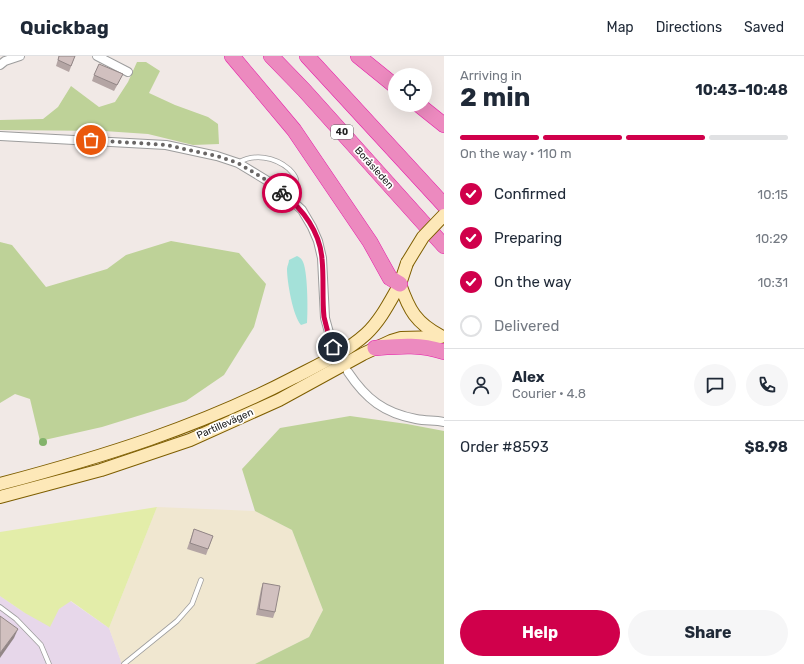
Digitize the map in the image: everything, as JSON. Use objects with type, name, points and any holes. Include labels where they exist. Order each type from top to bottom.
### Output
[{"type":"highway","points":[[232,56],[294,130],[370,242],[390,278],[400,284]]},
{"type":"highway","name":"Boråsleden","points":[[271,56],[304,90],[444,246]]},
{"type":"highway","name":"40","points":[[307,56],[444,205]]},
{"type":"highway","points":[[358,56],[388,80]]},
{"type":"highway","points":[[428,112],[444,125]]},
{"type":"highway","points":[[375,348],[413,345],[444,352]]},
{"type":"street","points":[[0,65],[5,61],[20,56]]},
{"type":"street","points":[[97,56],[128,72]]},
{"type":"street","points":[[0,136],[166,145],[217,156],[238,163],[266,180],[302,210],[318,241],[322,258],[325,318],[333,347]]},
{"type":"street","name":"Partillevägen","points":[[0,484],[98,457],[184,428],[273,388],[340,353],[366,333],[381,316],[400,284],[407,263],[423,237],[444,215]]},
{"type":"street","points":[[400,284],[410,310],[417,320],[428,329],[443,337]]},
{"type":"street","name":"Partillevägen","points":[[0,497],[100,470],[190,440],[279,400],[375,348],[401,338],[443,337]]},
{"type":"street","points":[[348,372],[361,390],[379,406],[397,415],[444,422]]},
{"type":"lane","points":[[238,163],[245,159],[264,157],[282,162],[296,178],[294,187],[287,196]]},
{"type":"lane","points":[[124,664],[177,620],[192,604],[201,580]]},
{"type":"lane","points":[[0,607],[16,619],[41,645],[49,664]]},
{"type":"shaded area","points":[[157,507],[255,511],[292,530],[323,610],[309,637],[255,664],[122,664],[109,628]]},
{"type":"shaded area","points":[[0,596],[25,613],[59,609],[70,601],[109,628],[122,664],[0,664]]},
{"type":"green space","points":[[137,62],[146,62],[160,71],[149,93],[175,105],[208,117],[218,124],[219,144],[193,145],[148,134],[104,131],[0,130],[0,120],[43,119],[58,107],[71,86],[99,107],[115,102],[128,82]]},
{"type":"green space","points":[[171,241],[239,253],[266,284],[254,327],[224,375],[186,401],[102,427],[40,441],[30,399],[15,394],[0,403],[0,242],[12,245],[46,287],[107,269],[126,255]]},
{"type":"green space","points":[[350,416],[444,431],[444,664],[255,664],[309,637],[323,610],[292,530],[255,511],[242,469],[280,428]]},
{"type":"green space","points":[[157,507],[109,628],[71,601],[59,609],[50,627],[25,613],[0,596],[0,532]]},
{"type":"water","points":[[297,256],[301,259],[304,265],[307,290],[307,323],[301,325],[293,307],[287,275],[289,260]]},
{"type":"building","points":[[59,56],[75,56],[71,66],[58,60]]},
{"type":"building","points":[[99,64],[123,74],[117,85],[94,75]]},
{"type":"building","points":[[194,529],[213,536],[208,549],[190,543]]},
{"type":"building","points":[[263,583],[280,586],[275,612],[259,609]]},
{"type":"building","points":[[0,616],[18,629],[0,653]]},
{"type":"way so far","points":[[91,140],[166,145],[217,156],[238,163],[266,180],[282,193]]},
{"type":"route","points":[[282,193],[302,210],[318,241],[322,258],[325,318],[333,347]]}]
